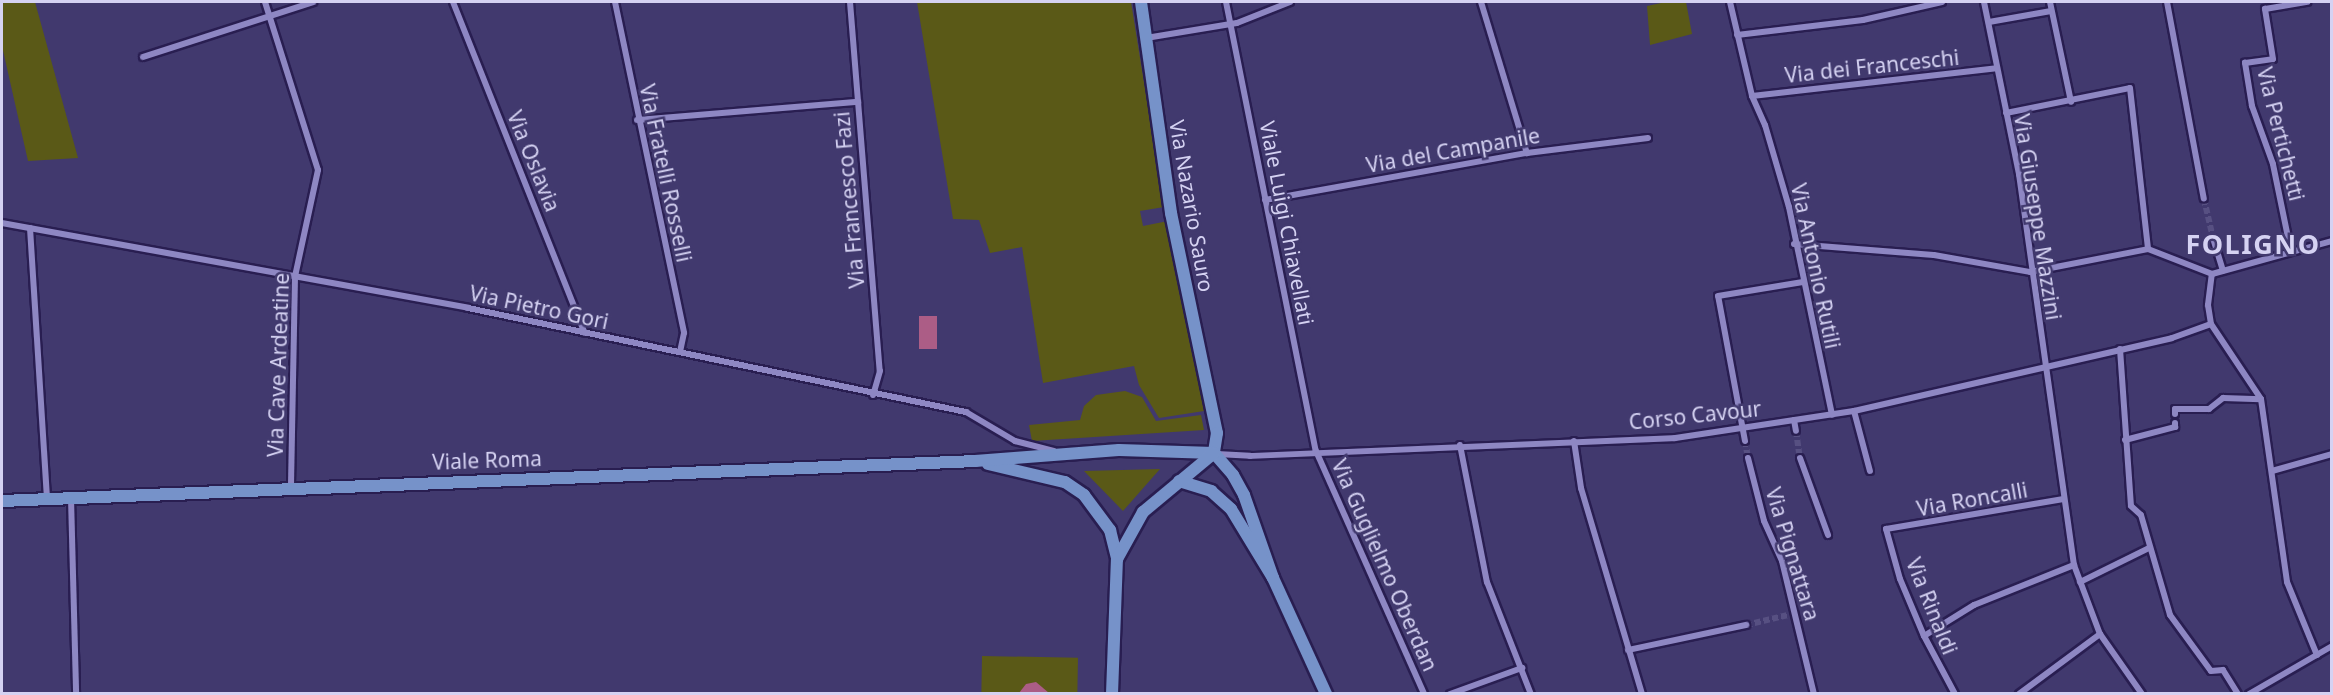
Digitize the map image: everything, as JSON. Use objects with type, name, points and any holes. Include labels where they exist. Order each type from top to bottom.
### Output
[{"type":"main road","name":"Via Nazario Sauro","points":[[1140,2],[1171,213],[1217,433],[1214,453]]},
{"type":"main road","points":[[975,461],[1061,453],[1214,453],[1233,475],[1244,495],[1273,578],[1326,693]]},
{"type":"main road","points":[[1117,559],[1143,512],[1214,453]]},
{"type":"main road","name":"Viale Roma","points":[[2,501],[975,461]]},
{"type":"main road","points":[[975,461],[1065,483],[1084,495],[1110,530],[1117,559],[1112,693]]},
{"type":"main road","points":[[1179,481],[1197,485],[1221,498],[1273,578]]},
{"type":"street","name":"Via Cave Ardeatine","points":[[265,2],[318,170],[295,276],[291,488]]},
{"type":"street","points":[[143,57],[313,2]]},
{"type":"street","name":"Via Oslavia","points":[[453,2],[585,333]]},
{"type":"street","name":"Via Fratelli Rosselli","points":[[615,2],[636,120],[684,333],[680,352]]},
{"type":"street","name":"Via Francesco Fazi","points":[[850,2],[880,371],[873,395]]},
{"type":"street","name":"Viale Luigi Chiavellati","points":[[1226,2],[1316,451]]},
{"type":"street","points":[[1145,38],[1231,24],[1290,2]]},
{"type":"street","points":[[1481,2],[1527,153]]},
{"type":"street","name":"Via Antonio Rutili","points":[[1730,2],[1752,96],[1765,125],[1789,207],[1794,244],[1832,415]]},
{"type":"street","points":[[1737,35],[1863,20],[1942,2]]},
{"type":"street","name":"Via Giuseppe Mazzini","points":[[1983,2],[2019,174],[2030,272],[2062,499],[2074,565],[2100,634],[2142,693]]},
{"type":"street","points":[[2050,2],[2071,102]]},
{"type":"street","points":[[2167,2],[2204,199]]},
{"type":"street","name":"Via Pertichetti","points":[[2291,252],[2273,164],[2253,106],[2245,63],[2273,59],[2265,9],[2307,2]]},
{"type":"street","points":[[1989,22],[2051,11]]},
{"type":"street","name":"Via dei Franceschi","points":[[1752,96],[1996,68]]},
{"type":"street","points":[[2006,112],[2071,102],[2130,88],[2148,249]]},
{"type":"street","points":[[636,120],[858,102]]},
{"type":"street","name":"Via del Campanile","points":[[1265,200],[1527,153],[1648,138]]},
{"type":"street","name":"Via Pietro Gori","points":[[2,223],[295,276],[680,352],[873,395],[966,412],[1015,441],[1061,453]]},
{"type":"street","points":[[30,228],[47,499]]},
{"type":"street","points":[[2213,241],[2223,271]]},
{"type":"street","points":[[1794,244],[1934,255],[2030,272],[2148,249],[2212,274],[2331,241]]},
{"type":"street","points":[[2212,274],[2208,305],[2211,324],[2264,406],[2287,582],[2317,655]]},
{"type":"street","points":[[1745,441],[1718,296],[1803,282]]},
{"type":"street","name":"Corso Cavour","points":[[1214,453],[1250,456],[1316,451],[1675,438],[1854,411],[2172,338],[2211,324]]},
{"type":"street","points":[[2120,349],[2131,506],[2140,515],[2170,615],[2211,671],[2223,670],[2238,693]]},
{"type":"street","points":[[2175,414],[2175,409],[2209,409],[2223,398],[2261,399]]},
{"type":"street","points":[[1854,411],[1870,471]]},
{"type":"street","points":[[1794,420],[1796,431]]},
{"type":"street","points":[[2125,440],[2175,427],[2175,423]]},
{"type":"street","points":[[1574,441],[1581,488],[1599,555],[1642,693]]},
{"type":"street","points":[[1460,445],[1487,582],[1531,693]]},
{"type":"street","name":"Via Guglielmo Oberdan","points":[[1316,451],[1424,693]]},
{"type":"street","points":[[2272,471],[2331,454]]},
{"type":"street","name":"Via Pignattara","points":[[1748,458],[1764,521],[1782,561],[1791,614],[1814,693]]},
{"type":"street","points":[[1800,458],[1828,534]]},
{"type":"street","points":[[71,498],[76,693]]},
{"type":"street","name":"Via Roncalli","points":[[1886,529],[2062,499]]},
{"type":"street","name":"Via Rinaldi","points":[[1886,529],[1900,579],[1924,636],[1955,693]]},
{"type":"street","points":[[2080,582],[2149,548]]},
{"type":"street","points":[[1924,636],[1974,605],[2074,565]]},
{"type":"street","points":[[1628,650],[1746,625]]},
{"type":"street","points":[[2019,693],[2100,634]]},
{"type":"street","points":[[2249,693],[2331,646]]},
{"type":"street","points":[[1450,693],[1522,668]]},
{"type":"shaded area","points":[[2,2],[35,2],[78,158],[28,161],[2,46]]},
{"type":"shaded area","points":[[917,2],[1131,2],[1164,207],[1140,211],[1143,226],[1168,221],[1204,411],[1159,418],[1139,385],[1134,366],[1043,383],[1022,247],[990,253],[979,220],[953,219]]},
{"type":"shaded area","points":[[1666,2],[1686,2],[1692,34],[1650,45],[1647,6]]},
{"type":"shaded area","points":[[919,316],[937,316],[937,349],[919,349]]},
{"type":"shaded area","points":[[1125,391],[1142,397],[1156,421],[1201,415],[1204,430],[1032,441],[1029,425],[1080,420],[1084,406],[1096,395]]},
{"type":"shaded area","points":[[1160,469],[1123,511],[1084,471]]},
{"type":"shaded area","points":[[982,656],[1078,658],[1077,694],[981,693]]},
{"type":"shaded area","points":[[1036,682],[1049,693],[1019,693],[1026,684]]},
{"type":"tunnel","points":[[2204,199],[2213,238]]},
{"type":"tunnel","points":[[1796,431],[1800,458]]},
{"type":"tunnel","points":[[1745,441],[1748,458]]},
{"type":"tunnel","points":[[1746,625],[1788,615]]},
{"type":"district","name":"FOLIGNO","points":[[2253,244]]}]
